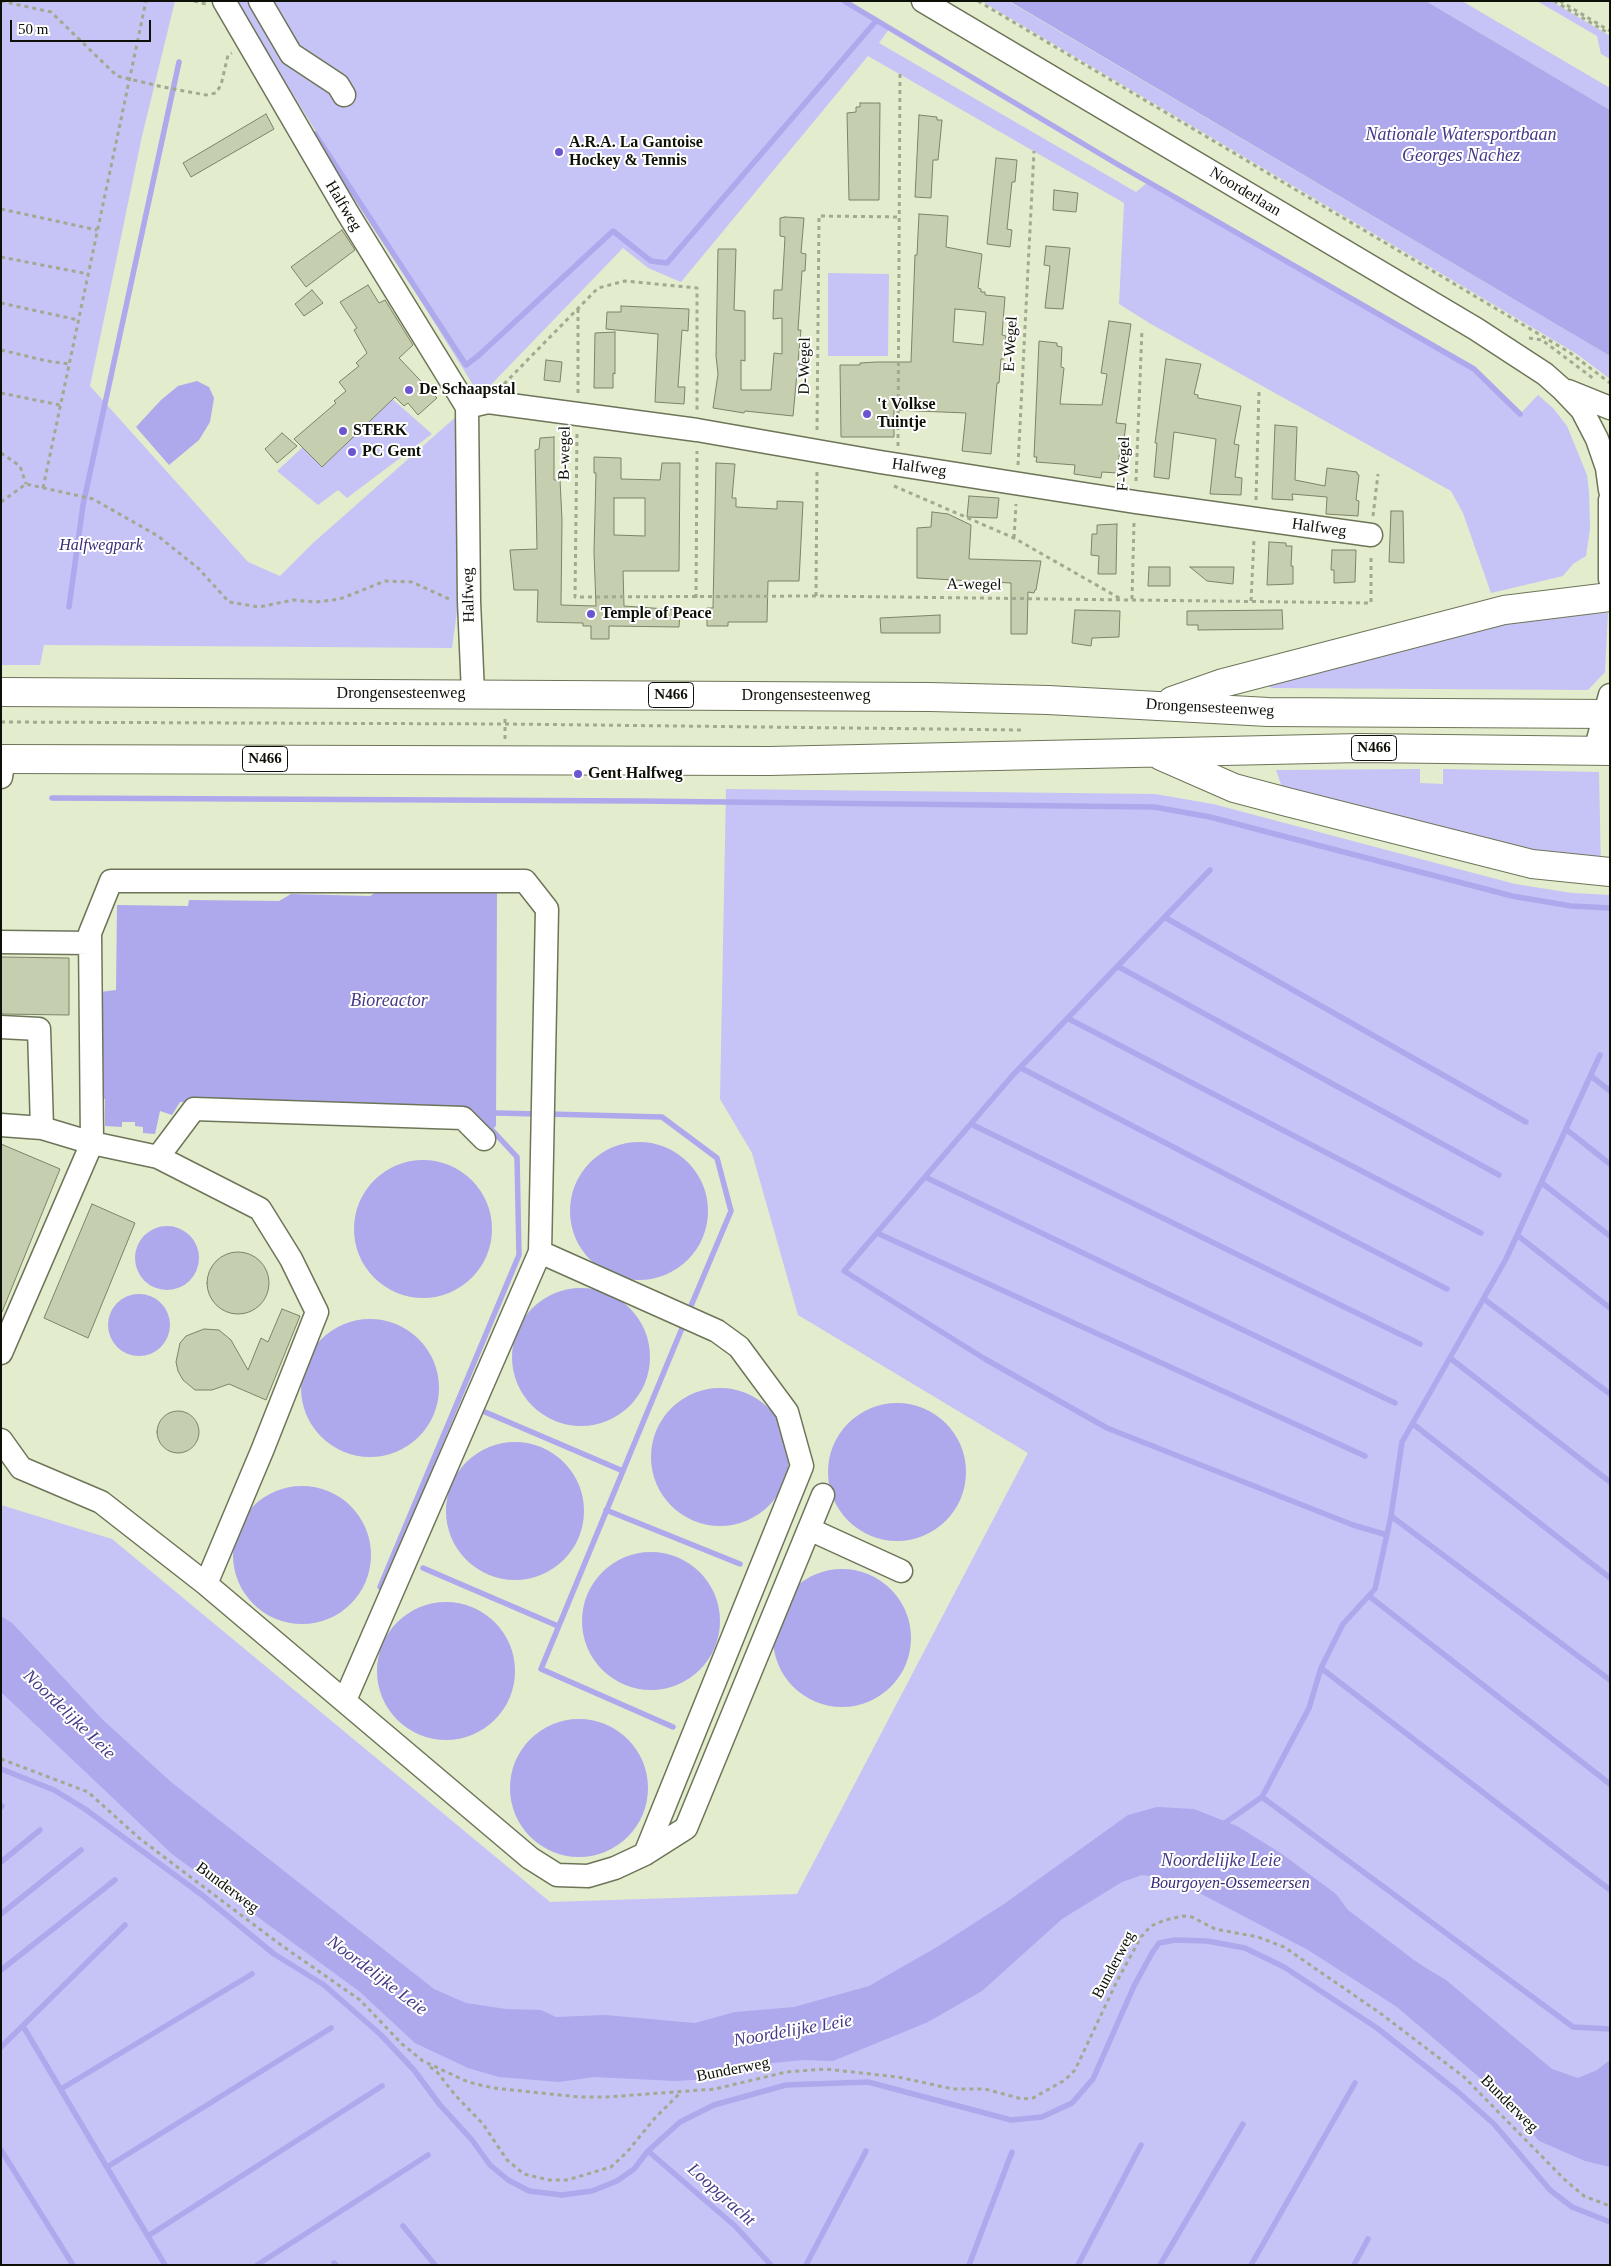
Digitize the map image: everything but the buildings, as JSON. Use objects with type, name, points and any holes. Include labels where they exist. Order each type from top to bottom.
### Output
[{"type":"highway","points":[[1159,705],[1223,683],[1504,610],[1610,597]]},
{"type":"highway","name":"Drongensesteenweg","points":[[1,692],[930,697],[1159,705],[1268,712],[1608,708]]},
{"type":"highway","name":"N466","points":[[2,765],[504,760],[769,761],[1360,748],[1602,751]]},
{"type":"highway","points":[[1153,752],[1234,788],[1287,802],[1532,864],[1610,872]]},
{"type":"street","name":"Halfweg","points":[[224,1],[347,212],[478,404],[469,601],[473,694]]},
{"type":"street","points":[[260,1],[291,54],[338,85],[344,95]]},
{"type":"street","name":"Noorderlaan","points":[[922,1],[1476,329],[1545,374],[1562,389]]},
{"type":"street","points":[[1562,389],[1610,408]]},
{"type":"street","points":[[1562,389],[1582,410],[1597,439],[1607,468],[1610,490]]},
{"type":"street","name":"Halfweg","points":[[478,404],[578,414],[697,430],[1135,502],[1371,535]]},
{"type":"street","points":[[1610,500],[1610,579]]},
{"type":"street","points":[[1602,751],[1608,708]]},
{"type":"street","points":[[1,1353],[6,1326],[92,1143],[90,933],[111,881],[526,881],[547,909],[540,1252],[344,1700]]},
{"type":"street","points":[[1,942],[90,943]]},
{"type":"street","points":[[1,1027],[39,1029],[42,1128]]},
{"type":"street","points":[[158,1157],[194,1109],[463,1118],[484,1139]]},
{"type":"street","points":[[1,1125],[42,1128],[92,1143],[158,1157],[260,1209],[291,1259],[317,1312],[262,1451],[206,1584]]},
{"type":"street","points":[[540,1252],[718,1331],[739,1346],[787,1412],[802,1466],[645,1854]]},
{"type":"street","points":[[1,1440],[22,1468],[102,1502],[206,1584],[530,1858],[557,1875],[588,1876],[615,1868],[645,1854],[686,1828],[823,1495]]},
{"type":"street","points":[[809,1529],[902,1571]]},
{"type":"path","points":[[1,1],[51,12],[117,76],[206,96],[216,93],[221,85],[228,55],[247,43]]},
{"type":"path","points":[[42,488],[146,1]]},
{"type":"path","points":[[978,1],[1569,352],[1610,383]]},
{"type":"path","points":[[1554,1],[1610,33]]},
{"type":"path","points":[[1560,1],[1610,33]]},
{"type":"path","points":[[900,74],[899,217],[889,463],[892,486],[1014,538],[1122,599]]},
{"type":"path","name":"E-Wegel","points":[[1014,538],[1034,151]]},
{"type":"path","points":[[1,209],[98,230]]},
{"type":"path","name":"D-Wegel","points":[[816,596],[820,216],[899,217]]},
{"type":"path","points":[[1,257],[88,274]]},
{"type":"path","points":[[478,404],[598,288],[625,281],[697,288]]},
{"type":"path","points":[[1,303],[78,320]]},
{"type":"path","name":"B-wegel","points":[[575,597],[578,309]]},
{"type":"path","name":"F-Wegel","points":[[1132,599],[1142,329]]},
{"type":"path","points":[[1,350],[47,362],[69,364]]},
{"type":"path","points":[[1566,357],[1598,381]]},
{"type":"path","points":[[1604,385],[1610,388]]},
{"type":"path","points":[[1,393],[60,406]]},
{"type":"path","points":[[1,454],[20,466],[26,484]]},
{"type":"path","points":[[1,502],[26,484],[93,499],[158,536],[198,568],[228,602],[259,607],[293,600],[316,602],[340,599],[385,581],[412,582],[449,599],[469,601]]},
{"type":"path","name":"A-wegel","points":[[575,597],[816,596],[1372,603]]},
{"type":"path","points":[[504,760],[506,694]]},
{"type":"path","points":[[1,722],[505,724],[1031,730]]},
{"type":"path","name":"Bunderweg","points":[[1,1759],[88,1792],[139,1838],[281,1945],[360,2000],[402,2044],[437,2072],[456,2096],[484,2124],[507,2160],[524,2174],[549,2180],[567,2180],[611,2166],[627,2152],[655,2118],[680,2093]]},
{"type":"path","name":"Bunderweg","points":[[423,2062],[468,2082],[492,2088],[579,2097],[680,2093],[734,2086],[786,2072],[826,2069],[898,2077],[953,2089],[985,2089],[1022,2099],[1033,2098],[1065,2080],[1075,2070],[1117,1981],[1141,1938],[1151,1926],[1165,1920],[1183,1916],[1192,1917],[1215,1929],[1258,1937],[1284,1947],[1380,2013],[1464,2077],[1565,2180],[1584,2196],[1610,2206]]},
{"type":"green space","name":"Halfwegpark","points":[[1,1],[175,1],[142,136],[90,386],[248,562],[280,576],[313,543],[458,415],[459,597],[452,648],[44,645],[40,665],[1,665]]},
{"type":"green space","name":"A.R.A. La Gantoise Hockey & Tennis","points":[[235,1],[844,1],[889,29],[879,43],[1136,192],[1148,182],[1474,369],[1520,414],[1538,395],[1553,408],[1567,426],[1587,475],[1590,529],[1586,556],[1573,564],[1563,576],[1491,593],[1463,513],[1451,491],[1151,324],[1119,304],[1124,203],[868,56],[681,282],[648,268],[623,248],[480,396]]},
{"type":"green space","points":[[981,1],[1008,1],[1610,356],[1610,379],[1577,354]]},
{"type":"green space","points":[[1426,1],[1462,1],[1610,88],[1610,110]]},
{"type":"green space","points":[[1537,1],[1551,1],[1610,36],[1610,59],[1601,54],[1597,36]]},
{"type":"green space","points":[[828,273],[889,274],[888,356],[828,356]]},
{"type":"green space","name":"PC Gent","points":[[373,382],[432,434],[347,498],[338,490],[318,505],[277,471]]},
{"type":"green space","points":[[1608,613],[1605,672],[1588,690],[1273,688],[1263,685],[1483,628],[1553,615]]},
{"type":"green space","points":[[1420,769],[1420,783],[1443,784],[1443,769],[1599,772],[1601,871],[1287,802],[1276,770]]},
{"type":"green space","name":"Bourgoyen-Ossemeersen","points":[[726,789],[1155,794],[1213,804],[1515,884],[1572,893],[1610,895],[1610,2265],[1,2265],[1,1505],[112,1539],[550,1902],[797,1894],[1028,1453],[798,1315],[752,1153],[720,1099]]},
{"type":"water","name":"Nationale Watersportbaan Georges Nachez","points":[[1009,1],[1426,1],[1610,110],[1610,356]]},
{"type":"water","points":[[197,381],[209,387],[214,398],[210,422],[199,440],[169,465],[136,427],[161,400],[178,386]]},
{"type":"water","name":"Bioreactor","points":[[380,890],[497,890],[496,1126],[486,1135],[459,1111],[288,1103],[180,1102],[172,1115],[160,1111],[155,1134],[143,1133],[143,1127],[135,1126],[135,1122],[122,1122],[122,1127],[105,1126],[105,1099],[101,1097],[100,992],[116,990],[117,905],[188,906],[189,900],[279,901],[291,894],[370,896]]},
{"type":"water","points":[[639,1142],[653,1143],[666,1147],[678,1153],[688,1162],[697,1172],[703,1184],[707,1197],[707,1225],[703,1238],[697,1250],[688,1260],[678,1269],[666,1275],[653,1279],[639,1280],[625,1279],[612,1275],[600,1269],[590,1260],[581,1250],[575,1238],[571,1225],[570,1211],[571,1197],[575,1184],[581,1172],[590,1162],[600,1153],[612,1147],[625,1143]]},
{"type":"water","points":[[423,1160],[437,1161],[450,1165],[462,1171],[472,1180],[481,1190],[487,1202],[491,1215],[491,1243],[487,1256],[481,1268],[472,1278],[462,1287],[450,1293],[437,1297],[423,1298],[409,1297],[396,1293],[384,1287],[374,1278],[365,1268],[359,1256],[355,1243],[354,1229],[355,1215],[359,1202],[365,1190],[374,1180],[384,1171],[396,1165],[409,1161]]},
{"type":"water","points":[[167,1226],[185,1232],[193,1240],[199,1258],[193,1276],[185,1284],[167,1290],[149,1284],[141,1276],[135,1258],[141,1240],[149,1232]]},
{"type":"water","points":[[581,1288],[595,1289],[608,1293],[620,1299],[630,1308],[639,1318],[645,1330],[649,1343],[649,1371],[645,1384],[639,1396],[630,1406],[620,1415],[608,1421],[595,1425],[581,1426],[567,1425],[554,1421],[542,1415],[532,1406],[523,1396],[517,1384],[513,1371],[512,1357],[513,1343],[517,1330],[523,1318],[532,1308],[542,1299],[554,1293],[567,1289]]},
{"type":"water","points":[[133,1294],[145,1294],[161,1303],[168,1313],[170,1325],[168,1337],[161,1347],[145,1356],[133,1356],[122,1351],[113,1342],[108,1331],[108,1319],[113,1308],[122,1299]]},
{"type":"water","points":[[370,1319],[384,1320],[397,1324],[409,1330],[419,1339],[428,1349],[434,1361],[438,1374],[438,1402],[434,1415],[428,1427],[419,1437],[409,1446],[397,1452],[384,1456],[370,1457],[356,1456],[343,1452],[331,1446],[321,1437],[312,1427],[306,1415],[302,1402],[301,1388],[302,1374],[306,1361],[312,1349],[321,1339],[331,1330],[343,1324],[356,1320]]},
{"type":"water","points":[[720,1388],[734,1389],[747,1393],[759,1399],[769,1408],[778,1418],[784,1430],[788,1443],[788,1471],[784,1484],[778,1496],[769,1506],[759,1515],[747,1521],[734,1525],[720,1526],[706,1525],[693,1521],[681,1515],[671,1506],[662,1496],[656,1484],[652,1471],[651,1457],[652,1443],[656,1430],[662,1418],[671,1408],[681,1399],[693,1393],[706,1389]]},
{"type":"water","points":[[897,1403],[911,1404],[924,1408],[936,1414],[946,1423],[955,1433],[961,1445],[965,1458],[965,1486],[961,1499],[955,1511],[946,1521],[936,1530],[924,1536],[911,1540],[897,1541],[883,1540],[870,1536],[858,1530],[848,1521],[839,1511],[833,1499],[829,1486],[828,1472],[829,1458],[833,1445],[839,1433],[848,1423],[858,1414],[870,1408],[883,1404]]},
{"type":"water","points":[[515,1442],[529,1443],[542,1447],[554,1453],[564,1462],[573,1472],[579,1484],[583,1497],[583,1525],[579,1538],[573,1550],[564,1560],[554,1569],[542,1575],[529,1579],[515,1580],[501,1579],[488,1575],[476,1569],[466,1560],[457,1550],[451,1538],[447,1525],[446,1511],[447,1497],[451,1484],[457,1472],[466,1462],[476,1453],[488,1447],[501,1443]]},
{"type":"water","points":[[302,1486],[316,1487],[329,1491],[341,1497],[351,1506],[360,1516],[366,1528],[370,1541],[370,1569],[366,1582],[360,1594],[351,1604],[341,1613],[329,1619],[316,1623],[302,1624],[288,1623],[275,1619],[263,1613],[253,1604],[244,1594],[238,1582],[234,1569],[233,1555],[234,1541],[238,1528],[244,1516],[253,1506],[263,1497],[275,1491],[288,1487]]},
{"type":"water","points":[[651,1552],[665,1553],[678,1557],[690,1563],[700,1572],[709,1582],[715,1594],[719,1607],[719,1635],[715,1648],[709,1660],[700,1670],[690,1679],[678,1685],[665,1689],[651,1690],[637,1689],[624,1685],[612,1679],[602,1670],[593,1660],[587,1648],[583,1635],[582,1621],[583,1607],[587,1594],[593,1582],[602,1572],[612,1563],[624,1557],[637,1553]]},
{"type":"water","points":[[842,1569],[868,1574],[891,1589],[906,1612],[911,1638],[906,1664],[891,1687],[868,1702],[842,1707],[816,1702],[793,1687],[778,1664],[773,1638],[778,1612],[793,1589],[816,1574]]},
{"type":"water","points":[[446,1602],[460,1603],[473,1607],[485,1613],[495,1622],[504,1632],[510,1644],[514,1657],[514,1685],[510,1698],[504,1710],[495,1720],[485,1729],[473,1735],[460,1739],[446,1740],[432,1739],[419,1735],[407,1729],[397,1720],[388,1710],[382,1698],[378,1685],[377,1671],[378,1657],[382,1644],[388,1632],[397,1622],[407,1613],[419,1607],[432,1603]]},
{"type":"water","name":"Noordelijke Leie","points":[[1,1616],[12,1623],[103,1720],[171,1782],[434,1989],[466,2003],[506,2009],[541,2010],[556,2017],[605,2015],[695,2023],[735,2012],[794,2007],[869,1986],[937,1947],[1004,1904],[1128,1815],[1157,1807],[1194,1809],[1237,1826],[1282,1854],[1336,1894],[1348,1910],[1418,1963],[1446,1980],[1552,2069],[1578,2078],[1597,2070],[1610,2060],[1610,2167],[1585,2161],[1539,2141],[1493,2089],[1397,2007],[1308,1950],[1188,1887],[1158,1877],[1142,1875],[1122,1882],[1062,1919],[982,1991],[928,2022],[833,2061],[803,2060],[772,2063],[711,2079],[675,2081],[594,2077],[559,2082],[499,2077],[468,2068],[415,2043],[360,1992],[172,1854],[1,1692]]},
{"type":"water","points":[[579,1719],[593,1720],[606,1724],[618,1730],[628,1739],[637,1749],[643,1761],[647,1774],[647,1802],[643,1815],[637,1827],[628,1837],[618,1846],[606,1852],[593,1856],[579,1857],[565,1856],[552,1852],[540,1846],[530,1837],[521,1827],[515,1815],[511,1802],[510,1788],[511,1774],[515,1761],[521,1749],[530,1739],[540,1730],[552,1724],[565,1720]]},
{"type":"waterway","points":[[844,1],[1117,164],[1474,369],[1520,414]]},
{"type":"waterway","points":[[315,134],[466,365],[613,231],[651,261],[667,263],[876,21]]},
{"type":"waterway","points":[[69,607],[83,505],[179,62]]},
{"type":"waterway","points":[[52,798],[639,801],[1154,807],[1210,817],[1512,896],[1571,906],[1610,908]]},
{"type":"waterway","points":[[1210,870],[1012,1076],[844,1271],[985,1359],[1107,1428],[1353,1525],[1387,1535]]},
{"type":"waterway","points":[[1166,918],[1526,1122]]},
{"type":"waterway","points":[[1119,967],[1499,1175]]},
{"type":"waterway","points":[[1069,1019],[1481,1233]]},
{"type":"waterway","points":[[1222,1825],[1262,1797],[1309,1708],[1321,1668],[1343,1624],[1375,1589],[1391,1516],[1402,1442],[1506,1259],[1600,1055]]},
{"type":"waterway","points":[[1021,1068],[1447,1289]]},
{"type":"waterway","points":[[1591,1076],[1610,1091]]},
{"type":"waterway","points":[[496,1113],[538,1114]]},
{"type":"waterway","points":[[548,1114],[662,1117],[717,1158],[731,1211],[688,1313]]},
{"type":"waterway","points":[[971,1124],[1420,1344]]},
{"type":"waterway","points":[[380,1587],[519,1255],[517,1157],[492,1130]]},
{"type":"waterway","points":[[1567,1130],[1610,1164]]},
{"type":"waterway","points":[[925,1177],[1395,1403]]},
{"type":"waterway","points":[[1542,1183],[1610,1236]]},
{"type":"waterway","points":[[877,1233],[1365,1456]]},
{"type":"waterway","points":[[1517,1235],[1610,1308]]},
{"type":"waterway","points":[[1484,1299],[1610,1394]]},
{"type":"waterway","points":[[673,1727],[541,1669],[685,1321]]},
{"type":"waterway","points":[[1450,1358],[1610,1482]]},
{"type":"waterway","points":[[485,1412],[623,1471]]},
{"type":"waterway","points":[[1413,1424],[1610,1578]]},
{"type":"waterway","points":[[606,1510],[740,1564]]},
{"type":"waterway","points":[[1391,1516],[1610,1680]]},
{"type":"waterway","points":[[423,1568],[558,1626]]},
{"type":"waterway","points":[[1369,1596],[1610,1784]]},
{"type":"waterway","points":[[1321,1668],[1610,1890]]},
{"type":"waterway","points":[[1,1769],[54,1790],[85,1809],[202,1895],[274,1954],[324,1985],[380,2034],[414,2070],[440,2105],[472,2140],[490,2165],[508,2180],[529,2191],[562,2195],[592,2191],[617,2181],[634,2169],[648,2151],[680,2122],[714,2105],[786,2085],[868,2082],[1011,2120],[1042,2117],[1072,2103],[1093,2079],[1134,1986],[1152,1953],[1159,1943],[1175,1940],[1207,1941],[1245,1948],[1284,1967],[1377,2028],[1458,2092],[1494,2124],[1550,2190],[1572,2207],[1610,2222]]},
{"type":"waterway","points":[[1262,1797],[1573,2027],[1610,2029]]},
{"type":"waterway","points":[[1,1862],[40,1830]]},
{"type":"waterway","points":[[1,1914],[81,1850]]},
{"type":"waterway","points":[[1,1970],[115,1880]]},
{"type":"waterway","points":[[1,2047],[125,1925]]},
{"type":"waterway","points":[[61,2089],[252,1974]]},
{"type":"waterway","points":[[23,2026],[165,2265]]},
{"type":"waterway","points":[[107,2167],[331,2028]]},
{"type":"waterway","points":[[1251,2265],[1355,2083]]},
{"type":"waterway","points":[[148,2236],[382,2086]]},
{"type":"waterway","points":[[1160,2265],[1243,2124]]},
{"type":"waterway","points":[[1078,2265],[1141,2145]]},
{"type":"waterway","points":[[1,2150],[73,2265]]},
{"type":"waterway","name":"Loopgracht","points":[[648,2151],[735,2226],[771,2265]]},
{"type":"waterway","points":[[806,2265],[866,2151]]},
{"type":"waterway","points":[[969,2265],[1012,2152]]},
{"type":"waterway","points":[[257,2265],[428,2155]]},
{"type":"waterway","points":[[403,2226],[435,2265]]},
{"type":"waterway","points":[[1354,2265],[1368,2239]]},
{"type":"place","name":"A.R.A. La Gantoise Hockey & Tennis","points":[[559,152]]},
{"type":"place","name":"De Schaapstal","points":[[409,390]]},
{"type":"place","name":"'t Volkse Tuintje","points":[[867,414]]},
{"type":"place","name":"STERK","points":[[343,431]]},
{"type":"place","name":"PC Gent","points":[[352,452]]},
{"type":"place","name":"Temple of Peace","points":[[591,614]]},
{"type":"place","name":"Gent Halfweg","points":[[578,774]]}]
